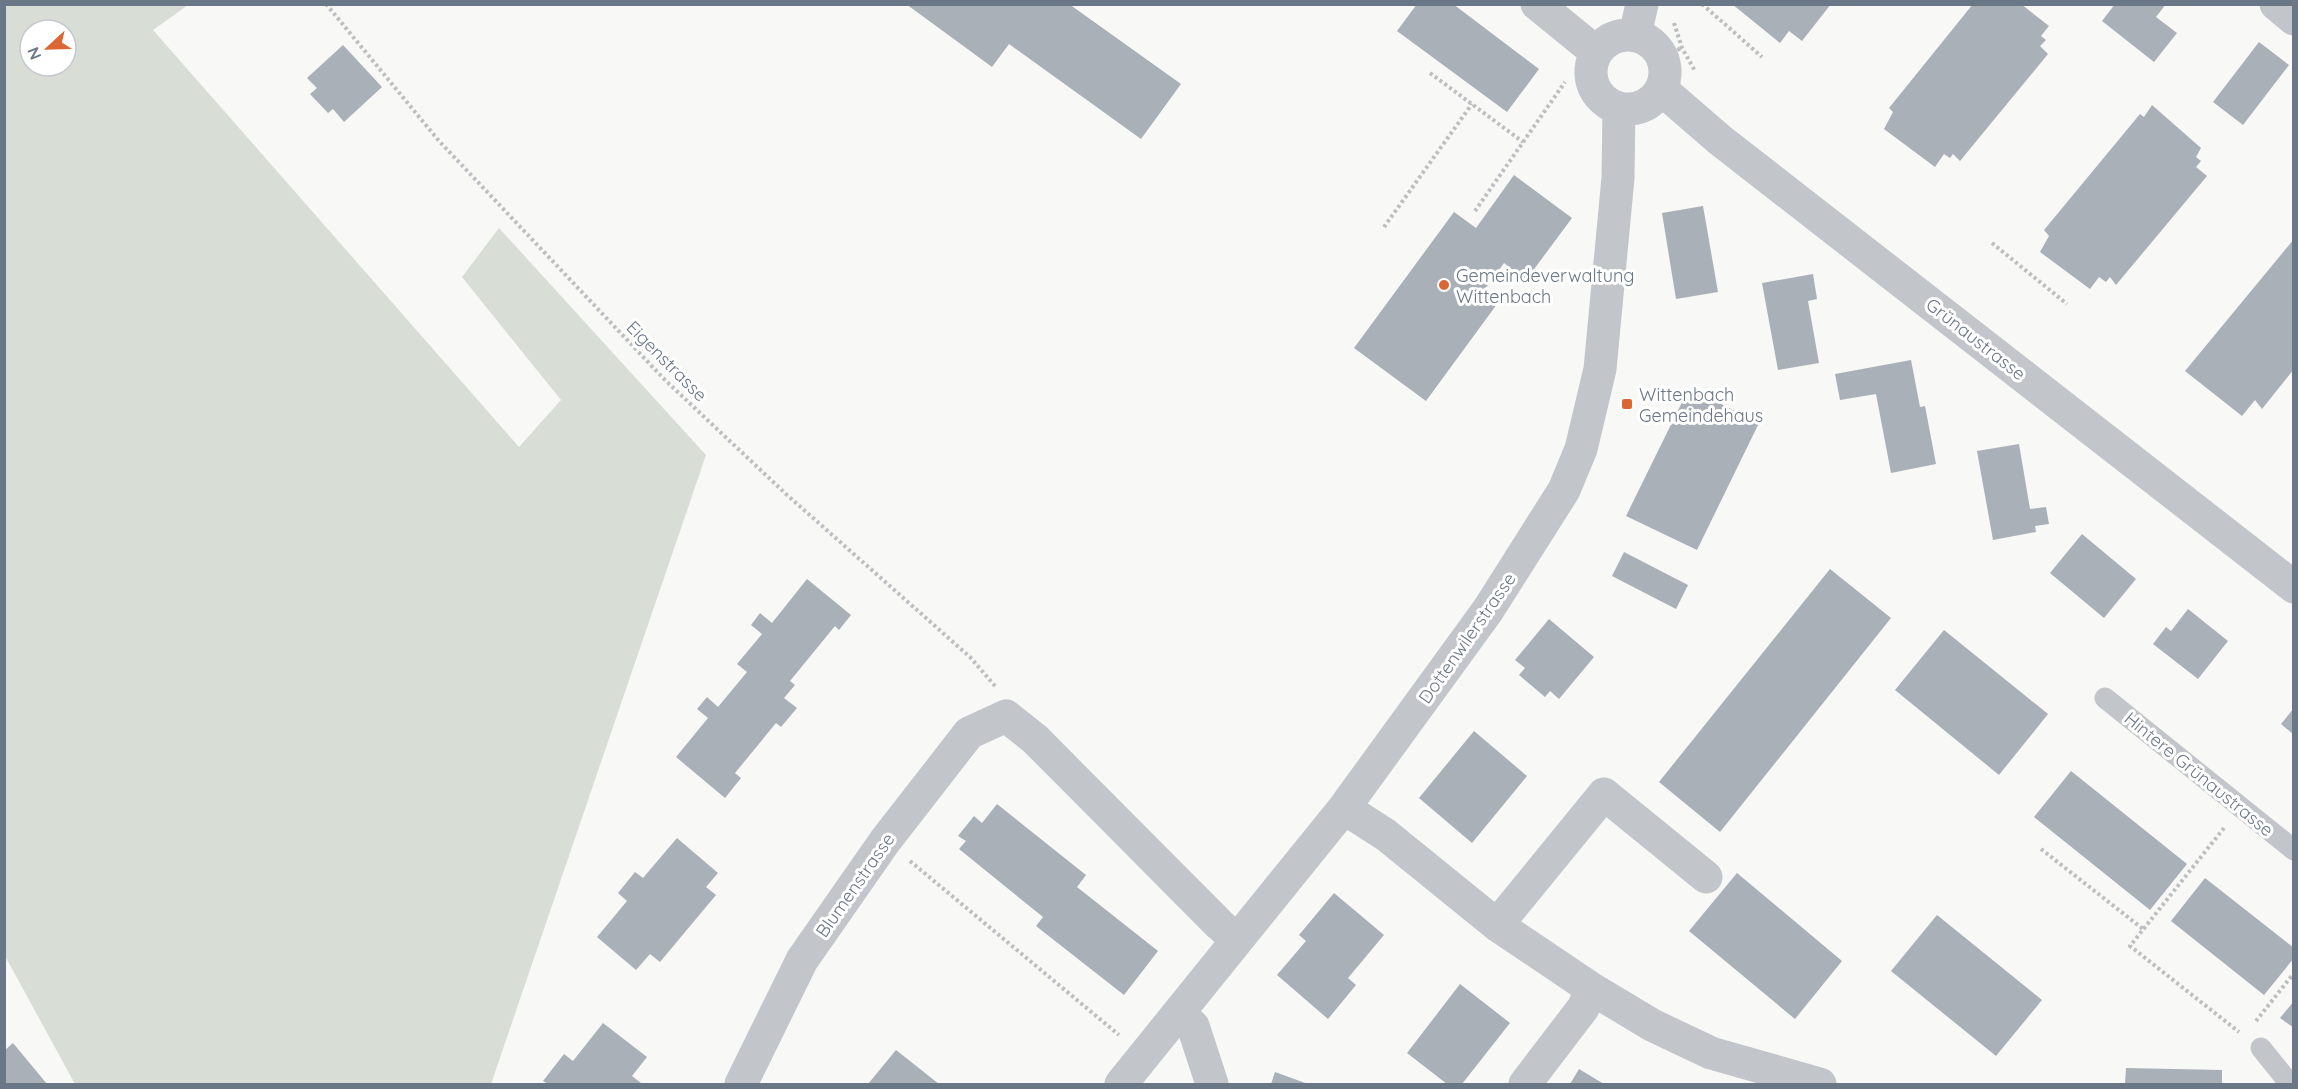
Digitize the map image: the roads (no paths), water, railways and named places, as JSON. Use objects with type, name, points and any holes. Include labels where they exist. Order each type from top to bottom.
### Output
[{"type":"street","points":[[1537,4],[1596,52]]},
{"type":"street","points":[[2276,4],[2294,19]]},
{"type":"street","points":[[1638,20],[1644,38],[1654,45],[1662,56],[1665,78],[1654,99],[1644,106],[1632,109],[1619,108],[1599,96],[1593,86],[1592,63],[1596,52],[1612,38],[1622,35],[1638,20]]},
{"type":"street","name":"Grünaustrasse","points":[[1661,89],[1720,140],[2294,587]]},
{"type":"street","name":"Dottenwilerstrasse","points":[[1121,1084],[1180,1014],[1344,808],[1500,593],[1564,490],[1581,449],[1600,369],[1618,178],[1619,108]]},
{"type":"street","name":"Blumenstrasse","points":[[741,1084],[802,960],[885,841],[969,733],[1006,716],[1035,739],[1237,940]]},
{"type":"street","points":[[1497,925],[1604,794],[1706,877]]},
{"type":"street","points":[[1344,808],[1386,835],[1497,925],[1592,989],[1652,1025],[1711,1053],[1820,1084]]},
{"type":"street","points":[[1525,1084],[1583,1008],[1592,989]]},
{"type":"street","points":[[1180,1014],[1193,1026],[1212,1084]]},
{"type":"lane","name":"Hintere Grünaustrasse","points":[[2105,698],[2294,850]]},
{"type":"lane","points":[[2261,1048],[2290,1084]]},
{"type":"place","name":"Gemeindeverwaltung Wittenbach","points":[[1444,285]]},
{"type":"place","name":"Wittenbach Gemeindehaus","points":[[1627,404]]}]
